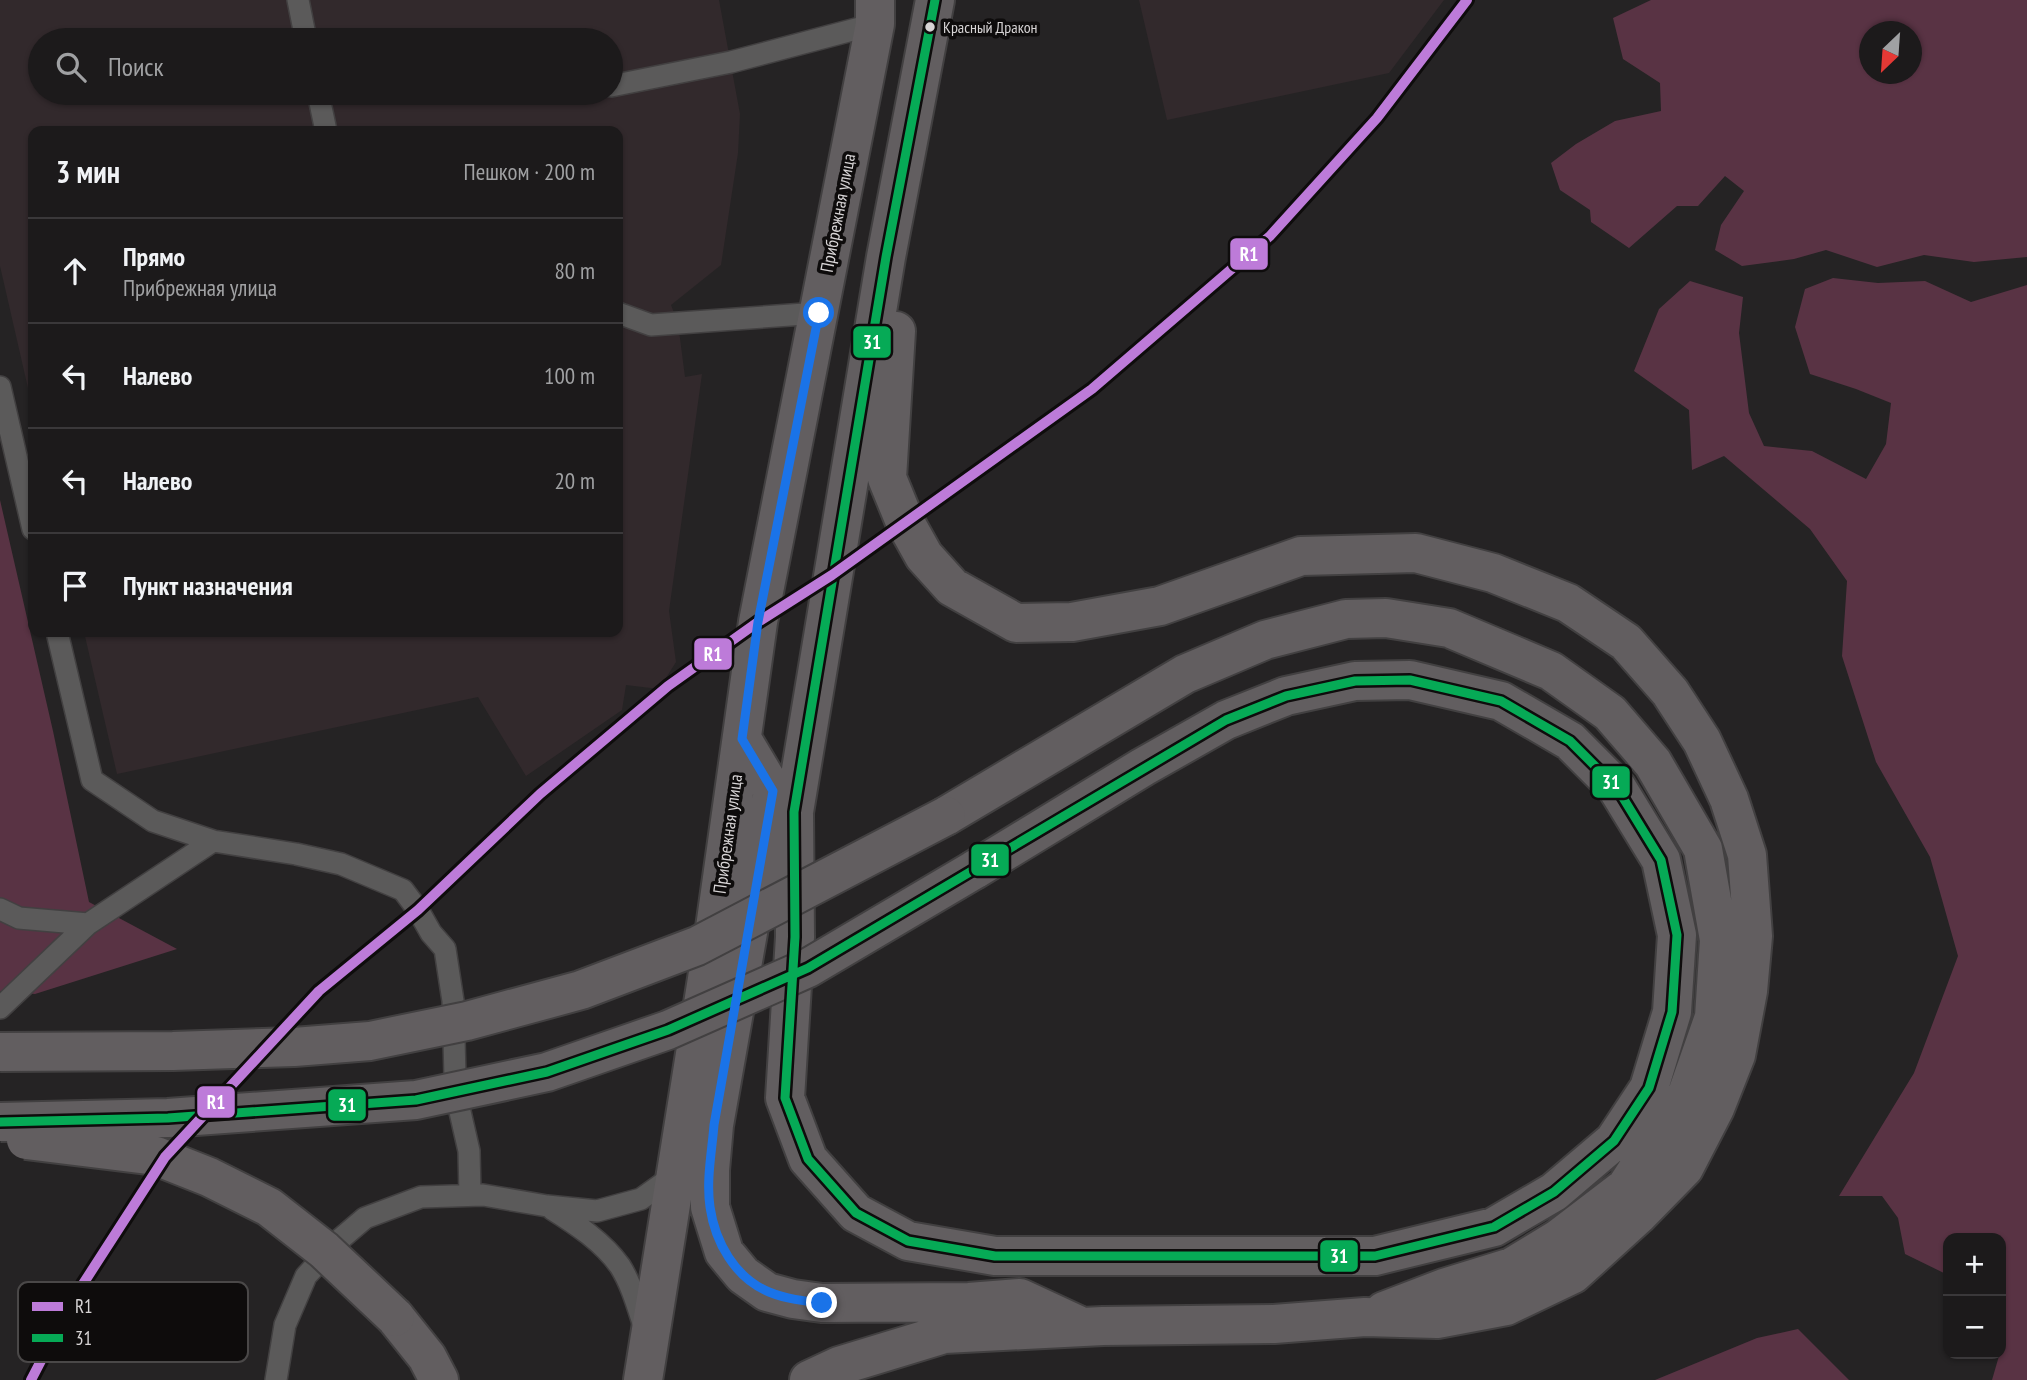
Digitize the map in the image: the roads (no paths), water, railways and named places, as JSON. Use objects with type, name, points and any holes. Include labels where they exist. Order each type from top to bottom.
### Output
[{"type":"street","points":[[0,1122],[168,1118],[416,1100],[547,1072],[668,1030],[808,968],[1226,720],[1286,696],[1355,681],[1410,680],[1500,701],[1570,741],[1617,788],[1661,860],[1677,934],[1672,1012],[1649,1088],[1614,1140],[1554,1192],[1494,1227],[1376,1256],[995,1256],[908,1241],[856,1213],[808,1159],[785,1098],[795,937],[794,811],[886,257],[935,0]]},
{"type":"street","name":"Прибрежная улица","points":[[643,1380],[714,935],[758,622],[875,12]]},
{"type":"street","points":[[809,1380],[839,1366],[944,1334],[1082,1327],[1274,1324],[1366,1317],[1437,1319],[1506,1307],[1573,1274],[1638,1215],[1684,1168],[1715,1108],[1737,1055],[1748,991],[1753,936],[1747,855],[1729,799],[1702,741],[1670,692],[1626,642],[1568,603],[1493,573],[1416,553],[1301,556],[1160,606],[1072,622],[1016,623],[952,587],[924,556],[905,522],[887,478],[898,288],[886,257]]},
{"type":"street","points":[[0,1052],[173,1051],[294,1047],[370,1041],[467,1021],[581,990],[697,946],[946,816],[1185,674],[1265,640],[1346,619],[1386,618],[1449,628],[1551,671],[1610,713],[1653,763],[1703,849],[1719,940],[1714,1017],[1687,1094],[1626,1187],[1558,1239],[1512,1267],[1444,1288],[1366,1317]]},
{"type":"street","points":[[742,739],[773,791],[714,1125],[710,1207],[724,1252],[743,1275],[767,1292],[793,1299],[822,1303],[956,1303],[1020,1298],[1082,1327]]},
{"type":"street","points":[[0,1136],[156,1156],[209,1177],[269,1207],[324,1250],[395,1317],[427,1357],[439,1380]]},
{"type":"lane","points":[[298,0],[304,28]]},
{"type":"lane","points":[[623,84],[731,62],[875,12]]},
{"type":"lane","points":[[321,105],[326,126]]},
{"type":"lane","points":[[623,315],[651,325],[819,313]]},
{"type":"lane","points":[[0,387],[28,507]]},
{"type":"lane","points":[[58,637],[92,780],[153,821],[214,841],[341,864],[403,890],[418,910],[444,949],[453,1001],[458,1103],[469,1152],[470,1195]]},
{"type":"lane","points":[[0,1008],[88,924],[214,841]]},
{"type":"lane","points":[[0,909],[19,918],[88,924]]},
{"type":"lane","points":[[276,1380],[285,1325],[306,1276],[338,1241],[365,1218],[421,1197],[470,1195],[597,1211],[641,1199],[676,1174]]},
{"type":"lane","points":[[547,1206],[585,1230],[619,1266],[635,1298],[649,1343]]},
{"type":"place","name":"Красный Дракон","points":[[930,27]]}]
